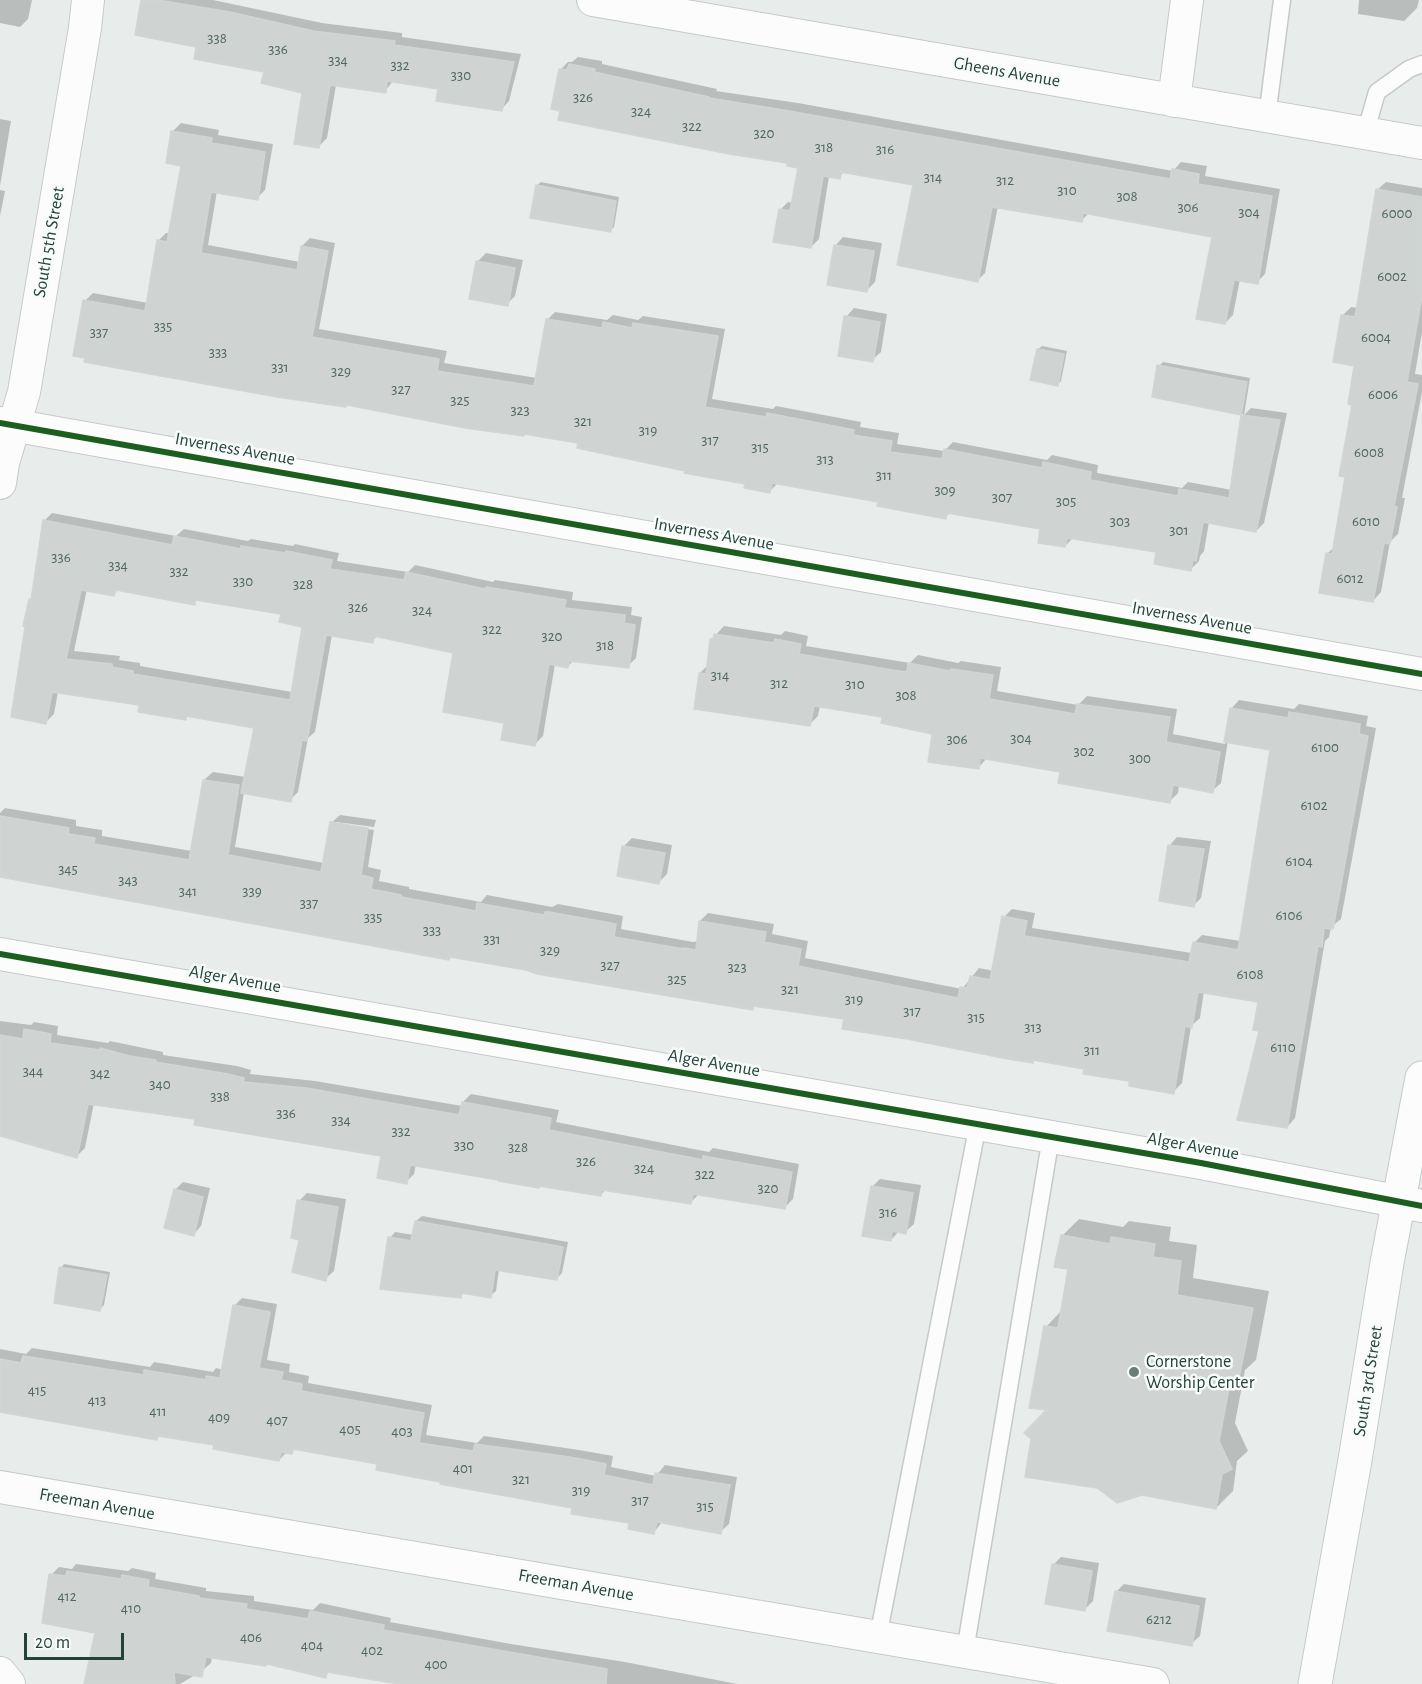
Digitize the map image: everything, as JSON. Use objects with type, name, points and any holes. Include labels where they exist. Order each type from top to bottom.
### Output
[{"type":"street","name":"South 5th Street","points":[[0,483],[7,424],[24,392],[88,0]]},
{"type":"street","name":"Gheens Avenue","points":[[593,0],[1422,143]]},
{"type":"street","points":[[1174,101],[1187,0]]},
{"type":"street","name":"Inverness Avenue","points":[[7,424],[1422,674]]},
{"type":"street","name":"Alger Avenue","points":[[0,954],[1201,1163],[1411,1203]]},
{"type":"street","name":"South 3rd Street","points":[[1315,1684],[1387,1263],[1411,1203],[1422,1078]]},
{"type":"street","name":"Freeman Avenue","points":[[0,1487],[1153,1684]]},
{"type":"street","points":[[0,1673],[9,1684]]},
{"type":"lane","points":[[1267,117],[1282,0]]},
{"type":"lane","points":[[1365,134],[1377,92],[1409,69],[1422,64]]},
{"type":"lane","points":[[878,1637],[978,1124]]},
{"type":"lane","points":[[965,1651],[1051,1137]]},
{"type":"building","points":[[141,0],[158,0],[230,12],[313,31],[395,41],[394,45],[514,62],[502,111],[436,101],[438,89],[387,81],[386,93],[330,85],[319,148],[294,144],[302,93],[261,83],[264,72],[194,59],[196,47],[135,35]]},
{"type":"building","points":[[569,64],[595,69],[594,72],[709,98],[1170,179],[1172,169],[1199,174],[1198,184],[1272,196],[1258,284],[1234,280],[1225,324],[1196,319],[1212,237],[1083,213],[1082,222],[992,207],[978,282],[897,265],[913,185],[841,172],[840,179],[823,176],[811,248],[773,242],[779,209],[790,211],[798,168],[787,166],[787,163],[729,154],[558,120],[560,111],[551,109],[559,69],[567,70]]},
{"type":"building","points":[[171,131],[212,138],[211,143],[265,152],[258,200],[211,192],[201,253],[297,270],[301,246],[328,251],[312,337],[439,359],[437,371],[534,386],[546,319],[602,328],[603,322],[632,328],[633,323],[718,336],[705,407],[766,417],[767,413],[854,430],[853,435],[892,441],[890,452],[942,459],[944,449],[1042,468],[1043,462],[1091,472],[1090,480],[1178,496],[1179,489],[1229,498],[1241,415],[1280,420],[1256,532],[1203,522],[1196,561],[1193,560],[1191,571],[1154,564],[1156,552],[1067,538],[1065,547],[1038,543],[1040,529],[947,513],[946,519],[877,506],[878,502],[772,483],[770,493],[744,488],[745,484],[684,473],[685,471],[577,448],[578,443],[524,434],[524,436],[465,428],[347,405],[346,407],[277,397],[84,362],[85,358],[73,356],[83,300],[145,311],[157,240],[167,242],[181,166],[166,163]]},
{"type":"building","points":[[536,185],[616,201],[611,232],[530,218]]},
{"type":"building","points":[[1376,189],[1422,197],[1422,296],[1407,382],[1418,384],[1394,506],[1397,507],[1390,544],[1384,543],[1373,602],[1319,593],[1326,553],[1332,554],[1345,477],[1339,476],[1352,405],[1348,404],[1354,366],[1333,362],[1341,315],[1355,317]]},
{"type":"building","points":[[834,245],[874,251],[867,292],[827,285]]},
{"type":"building","points":[[476,261],[515,268],[508,306],[469,299]]},
{"type":"building","points":[[844,316],[880,322],[873,362],[838,356]]},
{"type":"building","points":[[1037,349],[1064,354],[1058,386],[1030,380]]},
{"type":"building","points":[[1157,365],[1247,382],[1241,415],[1152,397]]},
{"type":"building","points":[[43,520],[172,545],[174,536],[241,549],[241,546],[285,553],[286,551],[332,560],[330,569],[404,580],[406,572],[485,589],[486,587],[566,600],[564,608],[625,615],[624,623],[635,625],[629,668],[569,661],[568,668],[549,664],[535,746],[501,740],[504,723],[443,712],[453,653],[374,636],[373,643],[326,635],[307,741],[302,740],[291,802],[241,793],[254,728],[186,716],[186,720],[138,712],[139,705],[52,692],[46,724],[11,717],[25,627],[23,626],[29,599],[31,600]],"holes":[[[81,590],[114,596],[116,590],[195,605],[195,600],[281,614],[279,622],[302,627],[290,700],[133,674],[133,671],[112,667],[112,664],[66,659]]]},
{"type":"building","points":[[714,634],[774,643],[775,639],[801,644],[799,654],[892,670],[907,672],[908,663],[950,671],[951,669],[993,675],[989,699],[1075,714],[1077,704],[1170,717],[1166,742],[1220,752],[1213,793],[1173,785],[1170,803],[1058,783],[1060,772],[980,758],[979,769],[928,762],[932,734],[881,723],[882,717],[814,706],[810,726],[694,709],[699,673],[706,674],[710,639],[713,639]]},
{"type":"building","points":[[1230,708],[1288,718],[1289,712],[1360,724],[1359,734],[1368,736],[1333,929],[1324,928],[1322,947],[1318,946],[1287,1128],[1237,1120],[1259,1031],[1253,1030],[1258,1002],[1198,992],[1192,1028],[1185,1026],[1174,1094],[1129,1086],[1129,1081],[1083,1074],[1084,1069],[1033,1060],[1033,1063],[1008,1059],[842,1029],[844,1019],[753,1006],[753,1010],[450,957],[449,960],[0,877],[0,816],[69,828],[68,834],[95,838],[94,844],[189,860],[203,780],[239,785],[228,855],[321,872],[330,822],[368,828],[361,875],[373,878],[371,889],[476,911],[477,903],[544,915],[545,912],[549,912],[616,924],[614,937],[684,949],[696,950],[699,921],[766,932],[764,942],[801,949],[798,966],[958,998],[960,987],[967,988],[970,976],[990,980],[1002,916],[1027,921],[1024,936],[1189,962],[1193,942],[1238,950],[1270,750],[1224,742]]},
{"type":"building","points":[[1168,845],[1204,849],[1194,907],[1159,901]]},
{"type":"building","points":[[622,846],[665,853],[659,884],[617,876]]},
{"type":"building","points":[[24,1029],[51,1034],[50,1043],[100,1050],[100,1048],[156,1060],[155,1062],[228,1074],[244,1078],[243,1082],[306,1088],[459,1115],[462,1102],[551,1118],[549,1130],[703,1160],[703,1156],[792,1172],[785,1209],[693,1194],[691,1204],[602,1190],[601,1196],[539,1186],[539,1188],[410,1165],[407,1184],[377,1178],[381,1156],[194,1125],[195,1119],[88,1104],[77,1158],[0,1136],[0,1035],[23,1039]]},
{"type":"building","points":[[871,1186],[913,1193],[906,1234],[892,1231],[891,1241],[862,1236]]},
{"type":"building","points":[[174,1189],[203,1197],[194,1236],[164,1228]]},
{"type":"building","points":[[297,1200],[338,1207],[326,1281],[292,1272],[299,1240],[291,1238]]},
{"type":"building","points":[[415,1221],[563,1247],[557,1280],[495,1270],[491,1298],[462,1293],[461,1298],[380,1289],[388,1237],[411,1241]]},
{"type":"building","name":"Cornerstone Worship Center","points":[[1061,1235],[1110,1244],[1111,1237],[1155,1244],[1153,1257],[1181,1261],[1177,1295],[1253,1308],[1239,1378],[1231,1377],[1219,1441],[1232,1469],[1222,1474],[1216,1509],[1142,1495],[1117,1503],[1097,1488],[1025,1477],[1031,1439],[1024,1433],[1046,1410],[1029,1408],[1044,1326],[1058,1328],[1068,1269],[1054,1267]]},
{"type":"building","points":[[59,1267],[107,1275],[100,1311],[54,1303]]},
{"type":"building","points":[[233,1305],[270,1312],[259,1368],[283,1372],[281,1380],[302,1384],[301,1391],[424,1413],[419,1443],[473,1451],[475,1444],[570,1457],[606,1464],[604,1475],[653,1485],[655,1473],[730,1485],[721,1534],[657,1522],[654,1534],[628,1529],[629,1523],[571,1514],[572,1508],[440,1484],[440,1482],[376,1470],[377,1464],[293,1449],[292,1454],[281,1452],[279,1461],[213,1449],[214,1445],[158,1436],[157,1440],[0,1412],[0,1359],[21,1363],[23,1356],[144,1375],[144,1370],[206,1380],[206,1376],[220,1378]]},
{"type":"building","points":[[1052,1564],[1092,1571],[1085,1611],[1045,1604]]},
{"type":"building","points":[[67,1571],[121,1579],[122,1575],[149,1580],[148,1587],[199,1596],[199,1598],[247,1604],[246,1609],[308,1619],[310,1611],[384,1625],[383,1630],[607,1669],[606,1684],[398,1684],[327,1672],[326,1678],[267,1664],[266,1666],[206,1657],[202,1677],[174,1672],[175,1684],[84,1684],[95,1633],[42,1623],[49,1574],[66,1576]]},
{"type":"building","points":[[1115,1591],[1199,1606],[1192,1646],[1107,1631]]},
{"type":"cycle path","points":[[0,423],[1422,674]]},
{"type":"cycle path","points":[[0,954],[1201,1163],[1422,1206]]},
{"type":"place","name":"Cornerstone Worship Center","points":[[1134,1372]]}]
